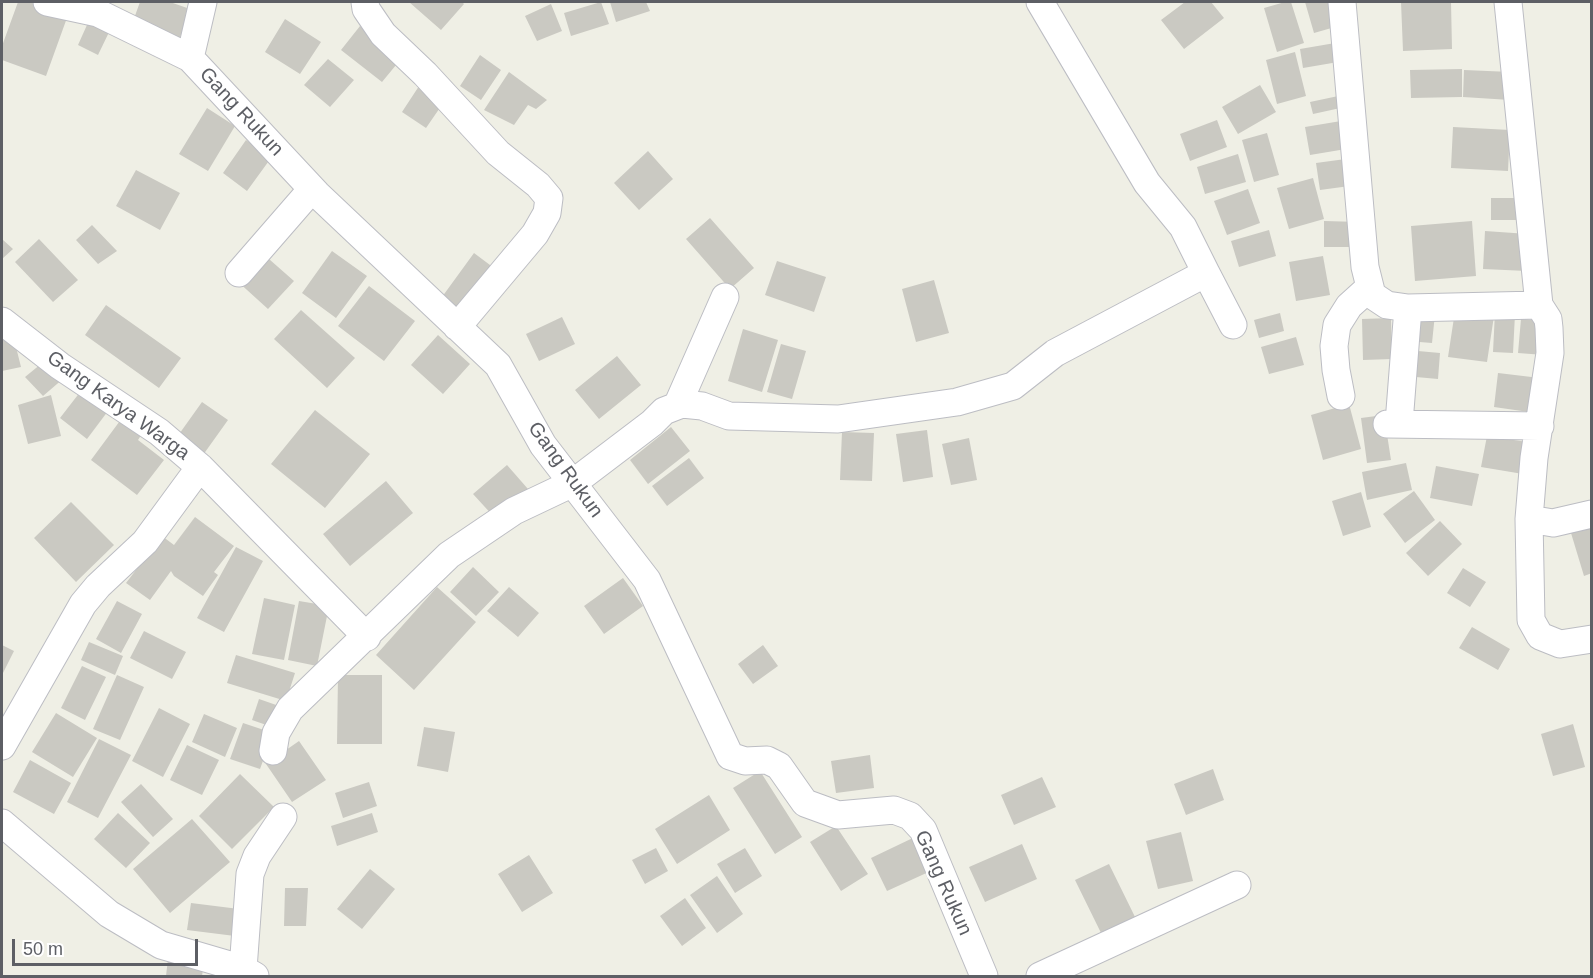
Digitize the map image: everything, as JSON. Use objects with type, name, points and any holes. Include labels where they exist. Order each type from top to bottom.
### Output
[{"type":"street","name":"Gang Rukun","points":[[47,2],[98,7],[190,58],[312,189],[498,366],[543,445],[647,580],[730,756],[745,761],[766,760],[779,766],[805,803],[838,815],[894,810],[910,816],[923,830],[984,976]]},
{"type":"street","points":[[190,58],[203,2]]},
{"type":"street","points":[[365,2],[366,9],[383,34],[498,153],[538,185],[549,198],[547,213],[535,234],[457,327]]},
{"type":"street","points":[[1040,2],[1147,183],[1183,227],[1233,325]]},
{"type":"street","points":[[1342,2],[1365,267],[1372,295],[1387,305],[1408,308],[1539,305]]},
{"type":"street","points":[[1508,2],[1539,305],[1548,320],[1550,352],[1529,519],[1531,621],[1540,636],[1560,644],[1592,639]]},
{"type":"street","points":[[239,273],[312,189]]},
{"type":"street","points":[[273,751],[276,733],[290,709],[367,637],[449,555],[514,511],[573,483],[652,423],[664,411],[682,404],[702,406],[729,416],[838,419],[957,402],[1013,386],[1055,352],[1206,273]]},
{"type":"street","points":[[1341,396],[1334,346],[1337,325],[1349,306],[1370,287]]},
{"type":"street","points":[[677,406],[725,297]]},
{"type":"street","points":[[1408,308],[1393,424],[1540,426]]},
{"type":"street","name":"Gang Karya Warga","points":[[2,321],[60,366],[159,432],[200,467],[256,521],[367,637]]},
{"type":"street","points":[[2,746],[83,604],[98,586],[145,542],[200,467]]},
{"type":"street","points":[[1529,519],[1553,523],[1592,514]]},
{"type":"street","points":[[2,823],[109,914],[160,945],[249,973],[246,890],[256,856],[283,816]]},
{"type":"street","points":[[1040,976],[1237,885]]},
{"type":"building","points":[[18,2],[29,2],[68,15],[46,76],[2,60],[2,46]]},
{"type":"building","points":[[140,2],[170,2],[190,9],[179,40],[132,24]]},
{"type":"building","points":[[409,2],[462,2],[464,4],[441,30]]},
{"type":"building","points":[[601,2],[609,24],[571,36],[564,13]]},
{"type":"building","points":[[610,2],[646,2],[650,11],[616,22]]},
{"type":"building","points":[[1185,2],[1211,2],[1224,18],[1184,49],[1161,20]]},
{"type":"building","points":[[1291,2],[1304,43],[1277,52],[1264,8]]},
{"type":"building","points":[[1305,2],[1334,2],[1342,25],[1314,33]]},
{"type":"building","points":[[1401,2],[1451,2],[1452,49],[1403,51]]},
{"type":"building","points":[[551,4],[562,31],[537,41],[525,16]]},
{"type":"building","points":[[91,16],[112,26],[98,55],[78,45]]},
{"type":"building","points":[[285,19],[321,42],[300,74],[265,52]]},
{"type":"building","points":[[360,26],[401,59],[382,82],[341,50]]},
{"type":"building","points":[[1341,42],[1344,61],[1303,68],[1300,49]]},
{"type":"building","points":[[1295,52],[1306,96],[1277,104],[1266,60]]},
{"type":"building","points":[[480,55],[501,70],[481,100],[460,86]]},
{"type":"building","points":[[328,59],[354,80],[330,107],[304,85]]},
{"type":"building","points":[[1462,69],[1462,97],[1411,98],[1410,70]]},
{"type":"building","points":[[1464,70],[1511,72],[1510,100],[1463,97]]},
{"type":"building","points":[[509,72],[547,100],[536,109],[528,105],[514,125],[484,110]]},
{"type":"building","points":[[421,83],[446,99],[426,128],[402,112]]},
{"type":"building","points":[[1260,85],[1276,112],[1238,134],[1222,107]]},
{"type":"building","points":[[1343,95],[1345,107],[1313,114],[1310,102]]},
{"type":"building","points":[[207,108],[235,126],[208,171],[179,154]]},
{"type":"building","points":[[1217,120],[1227,147],[1190,161],[1180,134]]},
{"type":"building","points":[[1347,120],[1352,148],[1310,155],[1305,127]]},
{"type":"building","points":[[1453,127],[1510,130],[1508,171],[1451,168]]},
{"type":"building","points":[[1267,133],[1279,175],[1254,182],[1242,140]]},
{"type":"building","points":[[246,140],[271,158],[247,191],[223,173]]},
{"type":"building","points":[[648,151],[673,179],[639,210],[614,183]]},
{"type":"building","points":[[1238,154],[1246,182],[1205,194],[1197,167]]},
{"type":"building","points":[[1353,158],[1357,185],[1320,190],[1316,163]]},
{"type":"building","points":[[136,170],[180,193],[160,230],[116,206]]},
{"type":"building","points":[[1313,178],[1324,219],[1289,229],[1277,188]]},
{"type":"building","points":[[1248,189],[1260,223],[1227,235],[1214,201]]},
{"type":"building","points":[[1491,198],[1526,198],[1526,220],[1491,220]]},
{"type":"building","points":[[710,218],[754,268],[730,289],[686,239]]},
{"type":"building","points":[[1324,221],[1360,222],[1360,247],[1324,247]]},
{"type":"building","points":[[1472,221],[1476,276],[1415,281],[1411,226]]},
{"type":"building","points":[[92,225],[117,251],[98,264],[76,240]]},
{"type":"building","points":[[1269,230],[1276,256],[1239,267],[1231,241]]},
{"type":"building","points":[[1485,231],[1528,234],[1527,271],[1483,269]]},
{"type":"building","points":[[2,239],[13,249],[2,259]]},
{"type":"building","points":[[39,239],[78,280],[53,302],[15,262]]},
{"type":"building","points":[[332,251],[367,276],[336,318],[302,293]]},
{"type":"building","points":[[261,252],[294,281],[268,309],[236,280]]},
{"type":"building","points":[[474,253],[494,268],[460,312],[442,297]]},
{"type":"building","points":[[1323,256],[1330,295],[1296,301],[1289,262]]},
{"type":"building","points":[[777,261],[826,277],[814,312],[765,295]]},
{"type":"building","points":[[934,280],[949,333],[916,342],[902,289]]},
{"type":"building","points":[[369,286],[415,321],[384,361],[338,326]]},
{"type":"building","points":[[106,305],[181,358],[159,388],[85,335]]},
{"type":"building","points":[[301,310],[355,358],[327,388],[274,339]]},
{"type":"building","points":[[1455,311],[1494,316],[1487,362],[1448,357]]},
{"type":"building","points":[[1410,312],[1435,314],[1432,343],[1407,341]]},
{"type":"building","points":[[1495,312],[1515,314],[1513,353],[1493,352]]},
{"type":"building","points":[[1280,313],[1284,331],[1259,338],[1254,320]]},
{"type":"building","points":[[562,317],[575,344],[539,361],[526,334]]},
{"type":"building","points":[[1391,318],[1392,359],[1363,360],[1362,319]]},
{"type":"building","points":[[1521,319],[1547,321],[1544,355],[1518,353]]},
{"type":"building","points":[[743,329],[778,340],[762,392],[728,381]]},
{"type":"building","points":[[12,331],[21,367],[2,371],[2,332]]},
{"type":"building","points":[[438,335],[470,364],[443,394],[411,365]]},
{"type":"building","points":[[1296,337],[1304,365],[1269,374],[1261,347]]},
{"type":"building","points":[[781,344],[806,351],[792,399],[767,392]]},
{"type":"building","points":[[1407,350],[1440,353],[1438,379],[1405,376]]},
{"type":"building","points":[[617,356],[641,385],[599,419],[575,390]]},
{"type":"building","points":[[47,359],[64,378],[43,396],[25,377]]},
{"type":"building","points":[[1498,373],[1540,378],[1536,413],[1494,407]]},
{"type":"building","points":[[84,387],[111,407],[87,439],[60,418]]},
{"type":"building","points":[[51,395],[61,436],[28,444],[18,405]]},
{"type":"building","points":[[202,402],[228,420],[203,455],[177,437]]},
{"type":"building","points":[[1349,404],[1361,449],[1323,460],[1311,415]]},
{"type":"building","points":[[315,410],[370,454],[325,508],[271,464]]},
{"type":"building","points":[[125,414],[145,429],[138,440],[164,460],[137,495],[91,460]]},
{"type":"building","points":[[1384,415],[1391,460],[1367,463],[1361,418]]},
{"type":"building","points":[[671,427],[690,451],[648,484],[630,460]]},
{"type":"building","points":[[927,430],[933,477],[903,482],[896,434]]},
{"type":"building","points":[[842,432],[874,433],[872,481],[840,480]]},
{"type":"building","points":[[1487,436],[1534,443],[1529,475],[1481,467]]},
{"type":"building","points":[[969,438],[977,480],[951,485],[942,444]]},
{"type":"building","points":[[689,458],[704,478],[667,506],[652,486]]},
{"type":"building","points":[[1406,463],[1412,490],[1367,500],[1362,472]]},
{"type":"building","points":[[507,465],[528,489],[495,518],[473,494]]},
{"type":"building","points":[[1436,466],[1479,474],[1472,506],[1430,498]]},
{"type":"building","points":[[386,481],[413,513],[350,566],[323,534]]},
{"type":"building","points":[[1414,491],[1435,520],[1405,543],[1383,514]]},
{"type":"building","points":[[1361,492],[1371,527],[1343,536],[1332,501]]},
{"type":"building","points":[[71,502],[114,545],[76,582],[34,538]]},
{"type":"building","points":[[195,517],[234,546],[214,572],[218,575],[203,596],[174,576],[171,571],[150,600],[126,583],[162,536],[174,545]]},
{"type":"building","points":[[1440,521],[1462,544],[1428,576],[1406,553]]},
{"type":"building","points":[[1592,526],[1592,573],[1584,576],[1571,533]]},
{"type":"building","points":[[236,547],[263,561],[224,632],[197,618]]},
{"type":"building","points":[[473,567],[499,592],[476,616],[450,592]]},
{"type":"building","points":[[1463,568],[1486,582],[1470,607],[1447,593]]},
{"type":"building","points":[[623,578],[643,606],[604,634],[584,606]]},
{"type":"building","points":[[437,587],[476,622],[414,690],[376,655]]},
{"type":"building","points":[[509,587],[539,613],[518,637],[487,611]]},
{"type":"building","points":[[264,598],[295,605],[284,660],[252,654]]},
{"type":"building","points":[[117,601],[142,614],[121,653],[96,639]]},
{"type":"building","points":[[299,601],[329,606],[317,666],[288,660]]},
{"type":"building","points":[[1472,627],[1510,649],[1498,670],[1459,648]]},
{"type":"building","points":[[144,631],[186,652],[172,679],[130,658]]},
{"type":"building","points":[[89,642],[123,656],[115,675],[81,660]]},
{"type":"building","points":[[2,645],[14,651],[2,675]]},
{"type":"building","points":[[763,645],[778,666],[753,684],[738,664]]},
{"type":"building","points":[[236,655],[295,673],[286,701],[227,683]]},
{"type":"building","points":[[82,666],[106,677],[85,720],[61,708]]},
{"type":"building","points":[[117,675],[144,687],[120,740],[93,729]]},
{"type":"building","points":[[338,675],[382,675],[382,744],[337,744]]},
{"type":"building","points":[[259,699],[282,707],[275,728],[252,720]]},
{"type":"building","points":[[159,708],[190,724],[163,777],[132,761]]},
{"type":"building","points":[[56,713],[97,738],[73,777],[32,752]]},
{"type":"building","points":[[204,714],[237,728],[225,757],[192,742]]},
{"type":"building","points":[[243,723],[273,733],[260,769],[230,759]]},
{"type":"building","points":[[1573,724],[1585,767],[1553,776],[1541,734]]},
{"type":"building","points":[[424,727],[455,732],[448,772],[417,766]]},
{"type":"building","points":[[99,739],[131,755],[98,818],[67,802]]},
{"type":"building","points":[[299,741],[326,780],[292,802],[266,764]]},
{"type":"building","points":[[187,745],[219,760],[202,795],[170,780]]},
{"type":"building","points":[[870,755],[874,788],[836,793],[831,761]]},
{"type":"building","points":[[30,760],[71,783],[54,814],[13,792]]},
{"type":"building","points":[[1213,769],[1224,800],[1186,815],[1174,784]]},
{"type":"building","points":[[760,771],[802,837],[775,854],[733,788]]},
{"type":"building","points":[[240,774],[274,807],[232,849],[199,816]]},
{"type":"building","points":[[1042,777],[1056,807],[1014,825],[1001,795]]},
{"type":"building","points":[[369,782],[377,806],[343,818],[335,793]]},
{"type":"building","points":[[141,784],[173,819],[153,837],[121,802]]},
{"type":"building","points":[[709,795],[730,830],[677,864],[655,829]]},
{"type":"building","points":[[118,813],[150,843],[126,868],[94,839]]},
{"type":"building","points":[[372,813],[378,832],[337,846],[331,826]]},
{"type":"building","points":[[192,819],[230,862],[170,913],[133,869]]},
{"type":"building","points":[[836,826],[868,874],[841,891],[810,842]]},
{"type":"building","points":[[1181,832],[1193,881],[1158,889],[1146,841]]},
{"type":"building","points":[[917,836],[933,870],[887,891],[871,858]]},
{"type":"building","points":[[1022,844],[1037,879],[985,902],[969,867]]},
{"type":"building","points":[[656,848],[668,871],[645,884],[632,860]]},
{"type":"building","points":[[745,848],[762,876],[735,893],[717,864]]},
{"type":"building","points":[[529,855],[553,893],[522,912],[498,874]]},
{"type":"building","points":[[1109,864],[1137,921],[1103,937],[1075,880]]},
{"type":"building","points":[[370,869],[395,889],[362,929],[337,909]]},
{"type":"building","points":[[717,876],[743,914],[717,933],[690,895]]},
{"type":"building","points":[[285,888],[308,888],[306,926],[284,926]]},
{"type":"building","points":[[685,898],[706,928],[682,946],[660,916]]},
{"type":"building","points":[[191,903],[239,909],[235,936],[187,930]]},
{"type":"building","points":[[168,959],[204,963],[202,976],[166,976]]}]
